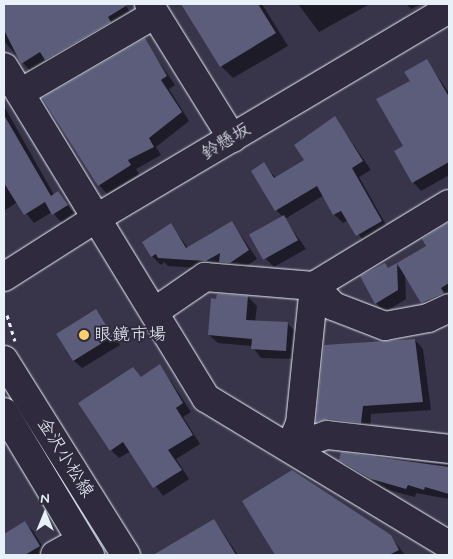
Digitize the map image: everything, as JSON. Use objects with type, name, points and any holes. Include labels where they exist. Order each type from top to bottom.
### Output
[{"type":"street","name":"鈴懸坂","points":[[4,277],[95,219],[449,8]]},
{"type":"street","points":[[20,93],[152,9],[232,138]]},
{"type":"street","points":[[4,67],[95,219],[206,398],[254,430],[290,447],[341,483],[449,545]]},
{"type":"street","points":[[154,312],[205,277],[314,286],[449,204]]},
{"type":"street","points":[[314,286],[333,306],[385,326],[428,318],[449,308]]},
{"type":"street","points":[[290,447],[300,424],[314,286]]},
{"type":"street","name":"金沢小松線","points":[[4,360],[126,555]]},
{"type":"street","name":"金沢小松線","points":[[4,412],[85,548]]},
{"type":"street","points":[[290,447],[327,435],[449,449]]},
{"type":"street","points":[[55,555],[85,548]]},
{"type":"building","points":[[4,4],[129,4],[108,17],[111,22],[45,60],[40,52],[21,64],[4,30]]},
{"type":"building","points":[[181,4],[258,4],[276,33],[220,67]]},
{"type":"building","points":[[145,38],[167,76],[161,80],[182,112],[149,138],[154,147],[128,160],[131,165],[98,186],[42,98]]},
{"type":"building","points":[[427,59],[449,97],[449,162],[412,183],[394,151],[403,146],[376,99],[410,81],[404,72]]},
{"type":"building","points":[[4,115],[51,196],[58,191],[68,205],[52,215],[45,202],[24,215],[4,183]]},
{"type":"building","points":[[335,116],[363,161],[352,168],[382,221],[356,236],[341,211],[333,215],[317,186],[275,211],[251,171],[264,162],[274,178],[304,160],[294,145]]},
{"type":"building","points":[[284,215],[298,240],[263,260],[249,234]]},
{"type":"building","points":[[232,221],[249,250],[230,263],[219,262],[220,253],[206,261],[158,258],[156,254],[151,257],[142,242],[171,223],[186,248]]},
{"type":"building","points":[[449,222],[449,283],[441,288],[444,293],[421,303],[397,263],[426,246],[422,239]]},
{"type":"building","points":[[385,263],[388,268],[397,263],[398,290],[375,304],[360,276]]},
{"type":"building","points":[[217,294],[248,296],[246,320],[288,322],[286,351],[251,349],[252,339],[208,335],[211,298],[216,299]]},
{"type":"building","name":"眼鏡市場","points":[[96,309],[113,336],[73,361],[56,334]]},
{"type":"building","points":[[415,339],[423,402],[363,406],[361,423],[329,419],[316,422],[324,345]]},
{"type":"building","points":[[160,364],[183,403],[176,408],[193,435],[168,450],[182,470],[153,488],[123,442],[110,451],[78,403],[133,367],[141,377]]},
{"type":"building","points":[[341,452],[449,467],[449,494],[425,487],[424,490],[408,485],[406,489],[371,479],[339,460]]},
{"type":"building","points":[[292,470],[391,535],[399,550],[389,555],[275,555],[242,501]]},
{"type":"building","points":[[214,519],[236,555],[153,555]]},
{"type":"building","points":[[25,521],[40,546],[25,555],[4,555],[4,534]]},
{"type":"place","name":"眼鏡市場","points":[[84,335]]}]
